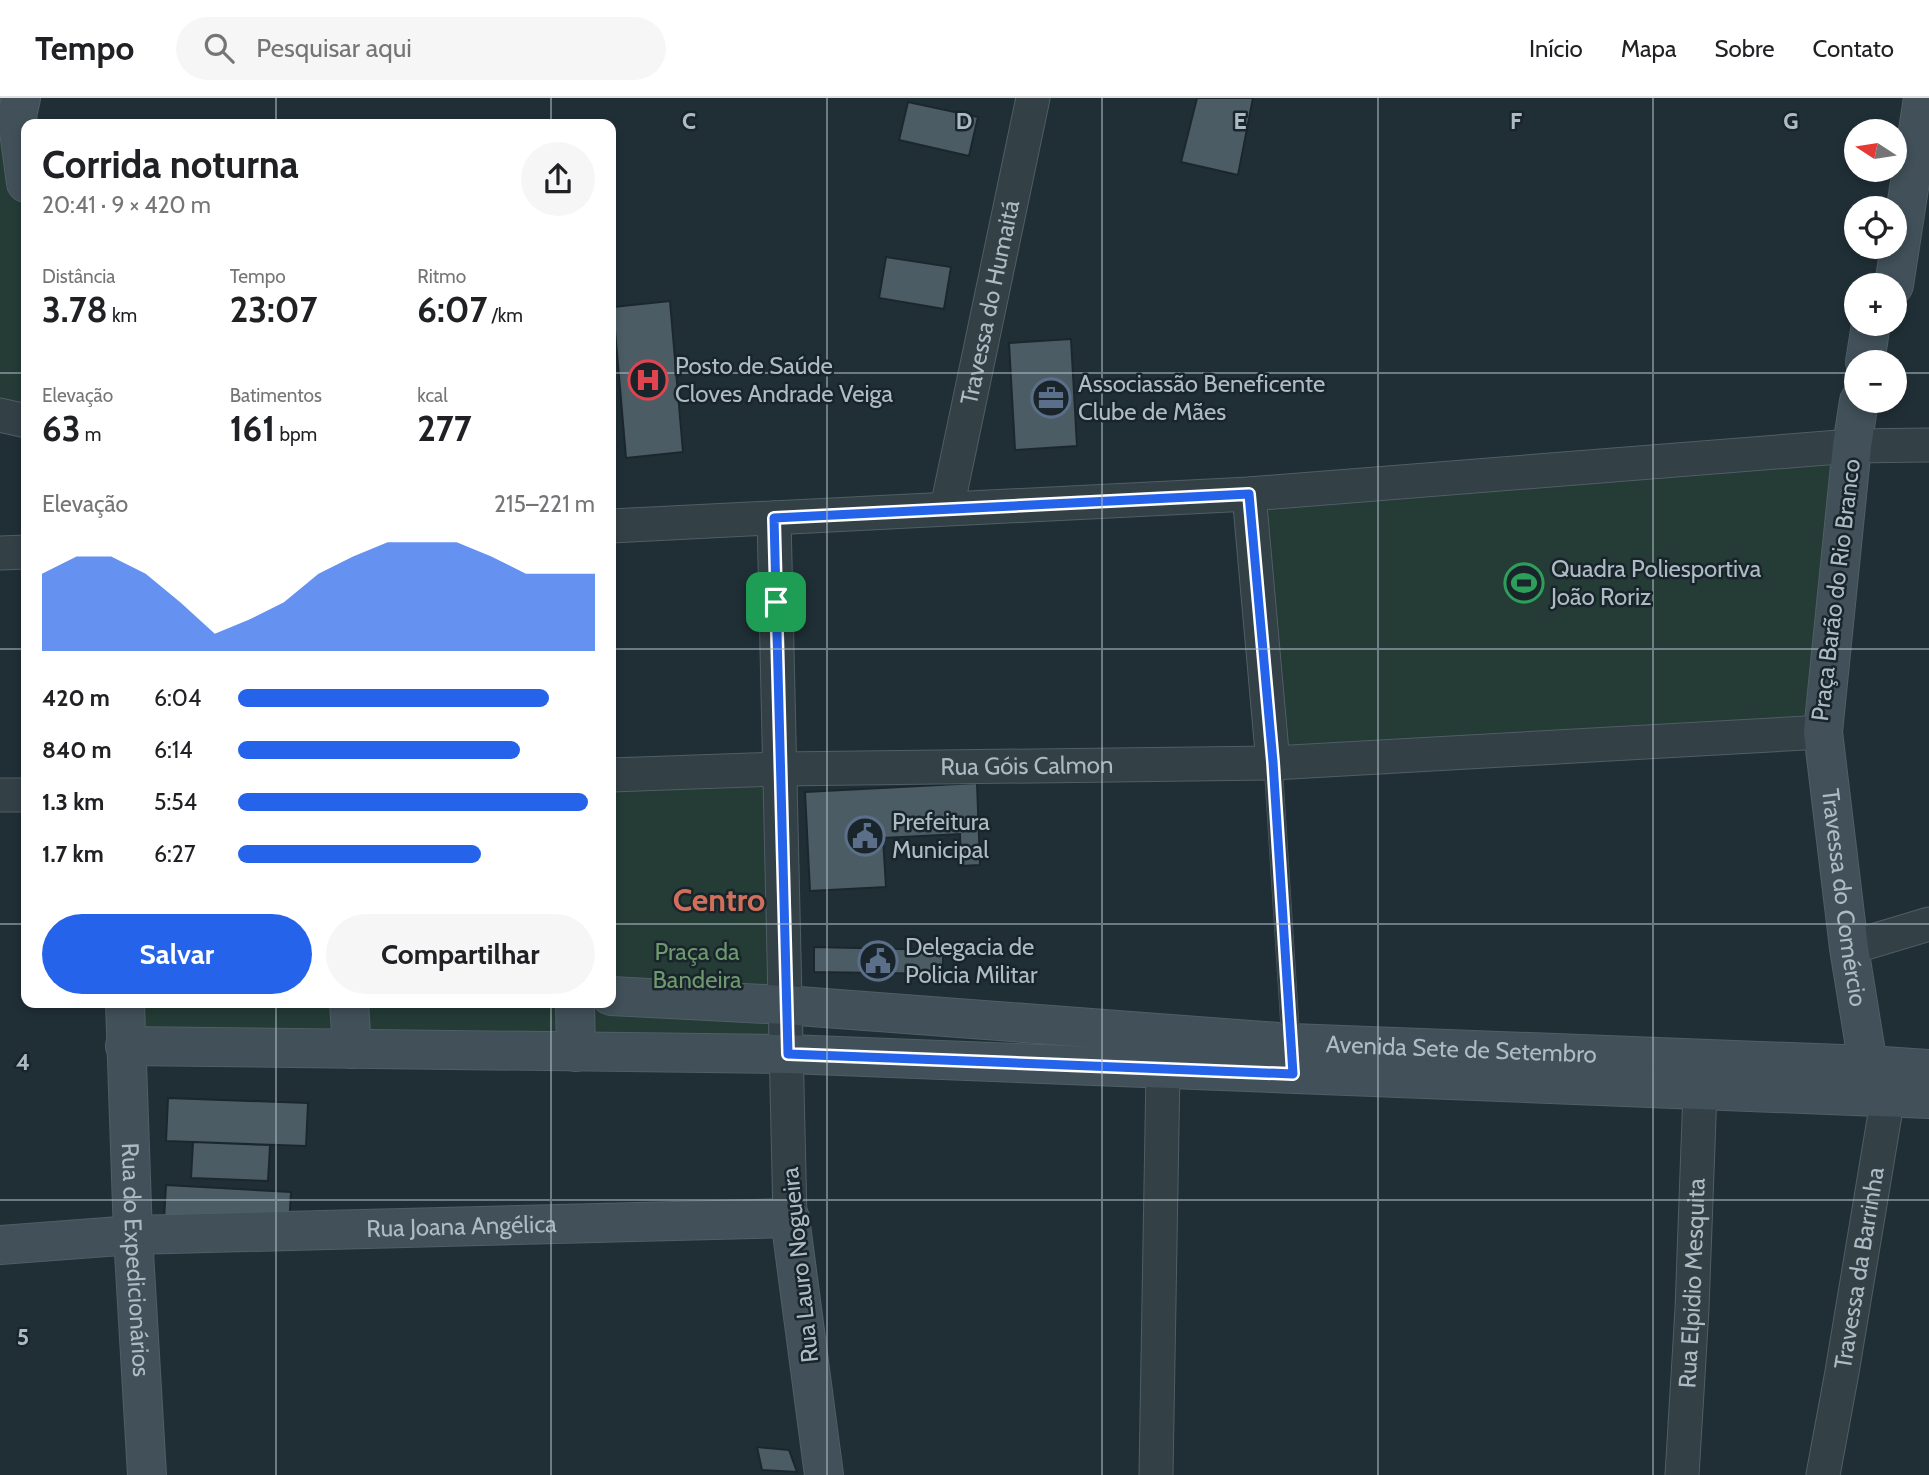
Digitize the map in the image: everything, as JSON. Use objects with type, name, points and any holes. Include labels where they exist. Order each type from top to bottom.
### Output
[{"type":"street","name":"Travessa do Humaitá","points":[[947,508],[1033,98]]},
{"type":"street","points":[[1903,119],[1906,98]]},
{"type":"street","points":[[1896,273],[1923,98]]},
{"type":"street","points":[[13,109],[21,155]]},
{"type":"street","points":[[1852,446],[1857,413]]},
{"type":"street","points":[[1852,446],[1874,413]]},
{"type":"street","points":[[0,415],[21,421]]},
{"type":"street","points":[[1852,446],[1929,445]]},
{"type":"street","name":"Praça Barão do Rio Branco","points":[[616,526],[1249,494],[1852,446],[1823,732],[1273,762]]},
{"type":"street","points":[[1249,494],[1273,762]]},
{"type":"street","points":[[125,1008],[125,1046],[788,1054],[774,518]]},
{"type":"street","points":[[0,553],[21,552]]},
{"type":"street","name":"Travessa do Comércio","points":[[1823,732],[1849,948],[1878,1080]]},
{"type":"street","name":"Rua Góis Calmon","points":[[781,769],[1273,762]]},
{"type":"street","points":[[616,775],[781,769]]},
{"type":"street","points":[[0,796],[21,795]]},
{"type":"street","points":[[1849,948],[1929,924]]},
{"type":"street","points":[[616,996],[785,1004]]},
{"type":"street","name":"Avenida Sete de Setembro","points":[[785,1004],[1292,1059],[1700,1091],[1878,1080],[1929,1069]]},
{"type":"street","points":[[349,1008],[352,1049]]},
{"type":"street","points":[[575,1008],[576,1052]]},
{"type":"street","name":"Rua do Expedicionários","points":[[125,1046],[147,1475]]},
{"type":"street","name":"Avenida Sete de Setembro","points":[[788,1054],[1163,1070],[1292,1059],[1834,1065],[1929,1099]]},
{"type":"street","name":"Rua Lauro Nogueira","points":[[788,1054],[790,1218],[824,1475]]},
{"type":"street","points":[[1156,1475],[1163,1070]]},
{"type":"street","name":"Travessa da Barrinha","points":[[1823,1475],[1845,1359],[1878,1080]]},
{"type":"street","name":"Rua Elpidio Mesquita","points":[[1682,1475],[1692,1309],[1700,1091]]},
{"type":"street","name":"Rua Joana Angélica","points":[[0,1245],[133,1235],[790,1218]]},
{"type":"lane","points":[[1273,762],[1292,1059]]},
{"type":"green space","points":[[0,98],[21,98],[21,420],[0,415]]},
{"type":"green space","points":[[1852,446],[1823,732],[1273,763],[1249,494]]},
{"type":"green space","name":"Praça da Bandeira","points":[[781,769],[788,1054],[125,1046],[125,1008],[616,1008],[616,775]]},
{"type":"building","points":[[1197,98],[1253,98],[1238,175],[1181,162]]},
{"type":"building","points":[[908,102],[978,117],[969,156],[899,140]]},
{"type":"building","points":[[886,257],[951,267],[944,309],[879,298]]},
{"type":"building","name":"Posto de Saúde Cloves Andrade Veiga","points":[[670,301],[683,452],[626,458],[616,342],[616,307]]},
{"type":"building","points":[[1071,339],[1077,446],[1015,450],[1009,343]]},
{"type":"building","name":"Prefeitura Municipal","points":[[977,783],[980,865],[961,866],[960,834],[883,838],[886,887],[810,891],[805,792]]},
{"type":"building","name":"Delegacia de Policia Militar","points":[[814,947],[943,950],[943,974],[814,972]]},
{"type":"building","points":[[168,1098],[308,1103],[306,1146],[166,1141]]},
{"type":"building","points":[[193,1142],[270,1145],[268,1181],[191,1178]]},
{"type":"building","points":[[166,1185],[291,1192],[289,1226],[164,1220]]},
{"type":"building","points":[[757,1447],[789,1450],[797,1472],[762,1470]]},
{"type":"place","name":"Posto de Saúde Cloves Andrade Veiga","points":[[648,380]]},
{"type":"place","name":"Associassão Beneficente Clube de Mães","points":[[1051,398]]},
{"type":"place","name":"Quadra Poliesportiva João Roriz","points":[[1524,583]]},
{"type":"place","name":"Prefeitura Municipal","points":[[865,836]]},
{"type":"place","name":"Delegacia de Policia Militar","points":[[878,961]]},
{"type":"district","name":"Centro","points":[[719,900]]},
{"type":"route","points":[[1249,494],[1273,762],[1293,1074],[788,1054],[776,602],[774,518],[1249,494]]}]
